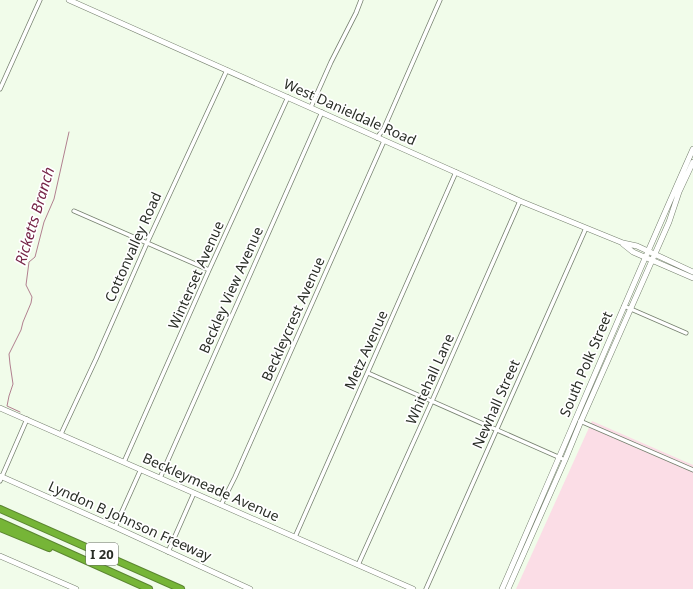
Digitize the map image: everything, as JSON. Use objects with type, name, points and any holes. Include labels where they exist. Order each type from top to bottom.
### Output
[{"type":"highway","points":[[0,504],[42,527]]},
{"type":"highway","name":"I 20","points":[[0,509],[181,589]]},
{"type":"highway","name":"I 20","points":[[0,522],[149,589]]},
{"type":"highway","points":[[0,528],[87,561]]},
{"type":"highway","points":[[161,580],[186,589]]},
{"type":"main road","name":"West Danieldale Road","points":[[69,0],[520,201],[622,243],[637,246],[693,272]]},
{"type":"main road","name":"South Polk Street","points":[[508,589],[560,458],[611,354],[669,222],[677,191],[693,149]]},
{"type":"main road","name":"South Polk Street","points":[[502,589],[565,460],[589,388],[624,306],[677,191],[693,162]]},
{"type":"main road","name":"West Danieldale Road","points":[[622,243],[633,252],[693,278]]},
{"type":"main road","points":[[605,351],[611,354]]},
{"type":"main road","points":[[589,388],[594,390]]},
{"type":"main road","name":"Beckleymeade Avenue","points":[[0,408],[413,589]]},
{"type":"main road","name":"Lyndon B Johnson Freeway","points":[[1,478],[115,527],[250,589]]},
{"type":"main road","points":[[0,556],[76,589]]},
{"type":"street","points":[[0,89],[40,0]]},
{"type":"street","points":[[311,107],[361,0]]},
{"type":"street","points":[[378,138],[384,128],[440,0]]},
{"type":"street","name":"Cottonvalley Road","points":[[61,434],[146,243],[228,70]]},
{"type":"street","name":"Winterset Avenue","points":[[124,462],[288,97]]},
{"type":"street","name":"Beckley View Avenue","points":[[160,478],[322,112]]},
{"type":"street","name":"Beckleycrest Avenue","points":[[221,505],[235,477],[384,141]]},
{"type":"street","name":"Metz Avenue","points":[[295,537],[456,172]]},
{"type":"street","name":"Whitehall Lane","points":[[358,565],[520,201]]},
{"type":"street","points":[[74,211],[209,270]]},
{"type":"street","name":"Newhall Street","points":[[426,589],[586,228]]},
{"type":"street","points":[[624,306],[686,333]]},
{"type":"street","points":[[368,373],[565,460]]},
{"type":"street","points":[[1,478],[27,419]]},
{"type":"street","points":[[578,420],[693,470]]},
{"type":"street","points":[[115,527],[141,469]]},
{"type":"street","points":[[168,552],[194,493]]},
{"type":"shaded area","points":[[592,421],[693,465],[693,589],[516,589]]},
{"type":"waterway","name":"Ricketts Branch","points":[[20,412],[7,406],[13,384],[9,354],[21,330],[31,303],[32,297],[26,285],[29,262],[35,257],[44,222],[54,199],[69,132]]}]
